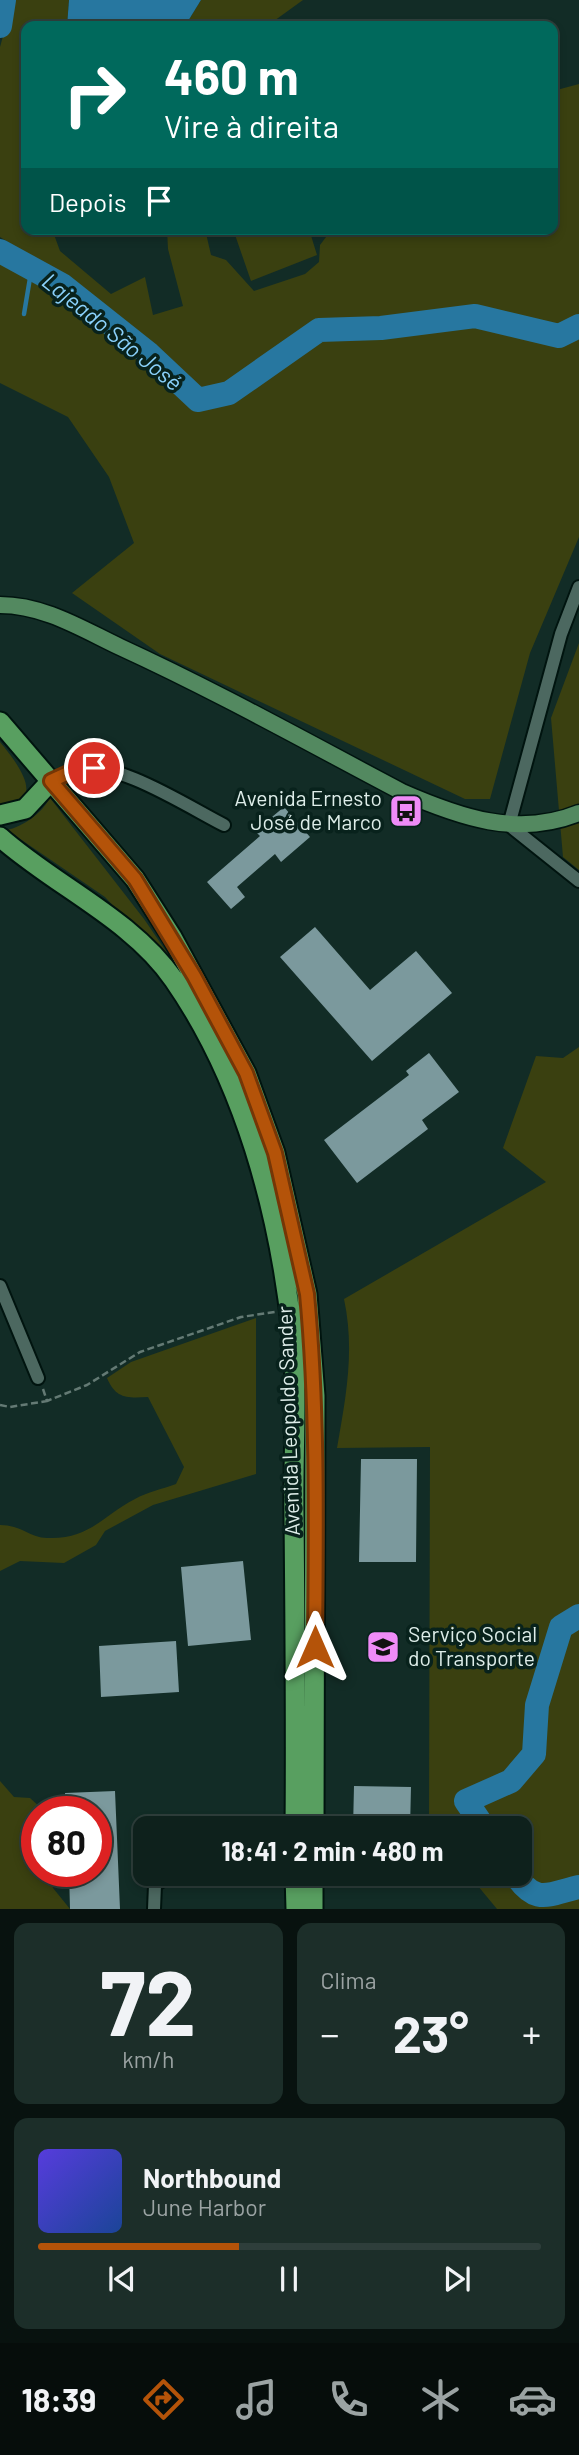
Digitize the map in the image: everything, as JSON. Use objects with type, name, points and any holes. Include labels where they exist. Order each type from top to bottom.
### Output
[{"type":"highway","name":"Avenida Leopoldo Sander","points":[[0,722],[135,879],[172,937],[246,1073],[275,1153],[307,1294],[315,1395],[314,1816]]},
{"type":"highway","points":[[0,815],[25,810],[51,781]]},
{"type":"highway","name":"Avenida Leopoldo Sander","points":[[0,837],[21,856],[116,923],[173,979],[205,1030],[239,1107],[258,1163],[272,1212],[288,1310],[294,1390],[295,1816]]},
{"type":"highway","points":[[295,1886],[296,1909]]},
{"type":"highway","points":[[313,1886],[313,1909]]},
{"type":"main road","points":[[0,605],[33,608],[68,622],[162,666],[402,792],[442,809],[485,822],[509,825],[553,821],[579,813]]},
{"type":"street","points":[[579,587],[561,634],[509,825],[579,881]]},
{"type":"street","points":[[51,781],[77,769],[94,768],[120,774],[224,825]]},
{"type":"street","points":[[0,1286],[38,1378]]},
{"type":"street","points":[[154,1909],[155,1886]]},
{"type":"path","points":[[0,1405],[9,1407],[47,1401],[87,1385],[140,1352],[241,1317],[288,1310]]},
{"type":"path","points":[[38,1378],[47,1401]]},
{"type":"green space","points":[[13,0],[69,0],[67,21],[21,21],[21,235],[54,235],[60,251],[111,294],[145,277],[153,315],[183,306],[168,249],[167,235],[206,235],[211,255],[226,260],[254,291],[305,274],[319,262],[320,245],[328,235],[558,235],[558,90],[579,84],[579,537],[530,653],[490,799],[465,799],[160,654],[72,593],[134,543],[109,477],[68,417],[0,383],[0,261],[34,280],[41,263],[0,237],[0,47]]},
{"type":"green space","points":[[201,0],[303,0],[274,21],[188,21]]},
{"type":"green space","points":[[235,235],[311,235],[317,255],[251,281]]},
{"type":"green space","points":[[579,643],[579,870],[563,857],[551,718]]},
{"type":"green space","points":[[0,742],[20,770],[26,790],[24,797],[15,802],[0,804]]},
{"type":"green space","points":[[50,798],[144,919],[181,973],[178,975],[105,897],[7,830],[32,818]]},
{"type":"green space","points":[[579,1047],[579,1909],[497,1909],[478,1886],[532,1886],[532,1816],[429,1816],[430,1447],[337,1448],[349,1355],[344,1299],[546,1182],[503,1148],[536,1056],[563,1058]]},
{"type":"green space","points":[[256,1318],[256,1474],[153,1505],[105,1531],[96,1545],[64,1563],[20,1561],[0,1571],[0,1525],[41,1537],[61,1538],[74,1535],[94,1526],[140,1497],[176,1484],[184,1467],[148,1397],[118,1394],[107,1378],[131,1362]]},
{"type":"green space","points":[[0,1781],[14,1797],[21,1797],[21,1887],[53,1887],[70,1909],[0,1909]]},
{"type":"water","points":[[69,0],[201,0],[188,21],[67,21]]},
{"type":"building","points":[[284,807],[310,837],[281,862],[275,854],[237,887],[245,897],[231,909],[207,882],[260,836],[255,831]]},
{"type":"building","points":[[315,927],[370,990],[416,951],[452,993],[372,1061],[280,957]]},
{"type":"building","points":[[429,1053],[459,1092],[422,1120],[428,1129],[357,1183],[324,1140],[409,1075],[406,1071]]},
{"type":"building","points":[[361,1459],[417,1459],[416,1562],[359,1562]]},
{"type":"building","points":[[243,1561],[251,1640],[188,1646],[181,1567]]},
{"type":"building","points":[[176,1641],[179,1692],[101,1697],[99,1646]]},
{"type":"building","points":[[354,1786],[411,1787],[410,1816],[353,1816]]},
{"type":"building","points":[[115,1791],[120,1909],[70,1909],[69,1887],[112,1887],[112,1796],[65,1796],[65,1793]]},
{"type":"waterway","name":"Lajeado São José","points":[[0,26],[4,0]]},
{"type":"waterway","name":"Lajeado São José","points":[[0,251],[62,285],[149,354],[198,400],[229,393],[319,330],[381,328],[475,316],[559,336],[579,326]]},
{"type":"waterway","points":[[24,314],[32,266]]},
{"type":"waterway","name":"Lajeado São José","points":[[476,1816],[466,1801],[511,1781],[534,1754],[537,1705],[561,1627],[579,1616]]},
{"type":"waterway","name":"Lajeado São José","points":[[525,1886],[530,1891],[543,1895],[579,1887]]},
{"type":"place","name":"Avenida Ernesto José de Marco","points":[[406,811]]},
{"type":"place","name":"Serviço Social do Transporte","points":[[383,1647]]},
{"type":"route","points":[[94,768],[77,769],[51,781],[135,879],[172,937],[246,1073],[275,1153],[296,1239],[310,1318],[315,1395],[315,1647]]}]
